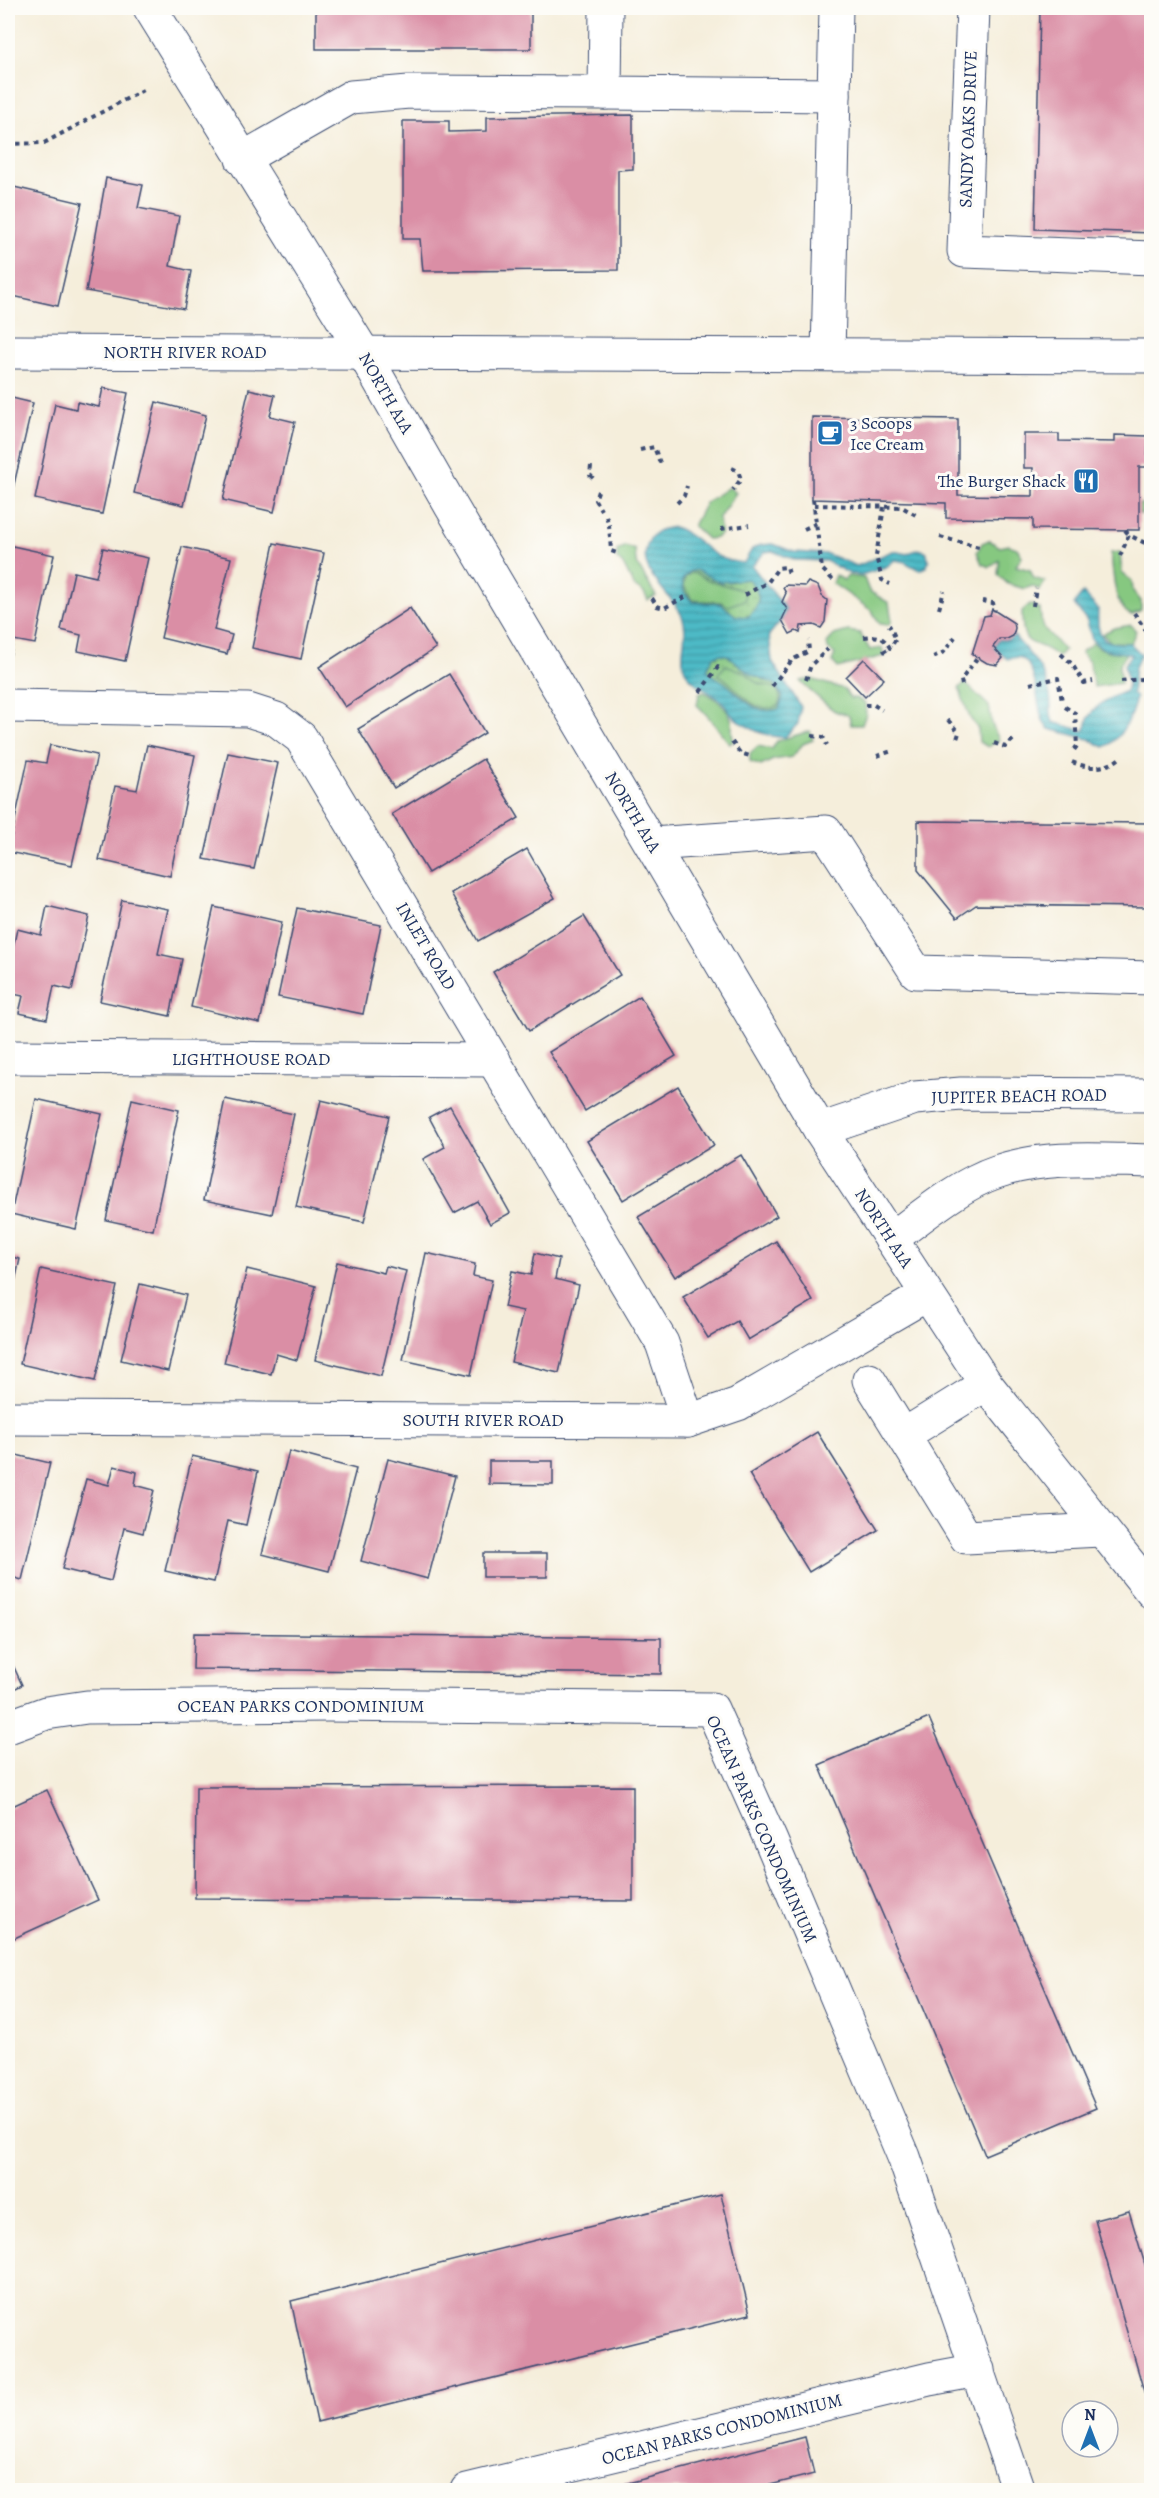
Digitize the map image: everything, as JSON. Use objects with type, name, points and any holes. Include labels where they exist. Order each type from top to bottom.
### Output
[{"type":"street","name":"NORTH A1A","points":[[150,8],[363,352],[451,506],[820,1130],[986,1384],[1100,1530],[1152,1592]]},
{"type":"street","points":[[605,93],[606,8]]},
{"type":"street","points":[[828,354],[836,8]]},
{"type":"street","name":"SANDY OAKS DRIVE","points":[[973,8],[964,251],[1152,258]]},
{"type":"street","points":[[243,159],[351,97],[409,92],[834,95]]},
{"type":"street","name":"NORTH RIVER ROAD","points":[[8,352],[1152,356]]},
{"type":"street","name":"INLET ROAD","points":[[8,706],[248,710],[276,719],[301,738],[662,1343],[687,1421]]},
{"type":"street","points":[[652,844],[826,832],[916,972],[1152,978]]},
{"type":"street","name":"LIGHTHOUSE ROAD","points":[[8,1058],[494,1060]]},
{"type":"street","name":"JUPITER BEACH ROAD","points":[[820,1130],[915,1098],[961,1094],[1152,1095]]},
{"type":"street","points":[[891,1239],[937,1204],[995,1172],[1063,1159],[1152,1161]]},
{"type":"street","name":"SOUTH RIVER ROAD","points":[[8,1418],[687,1421],[738,1404],[926,1294]]},
{"type":"street","points":[[869,1380],[966,1537],[1100,1530]]},
{"type":"street","points":[[904,1435],[986,1384]]},
{"type":"street","name":"OCEAN PARKS CONDOMINIUM","points":[[8,1727],[46,1713],[87,1707],[340,1705],[712,1709],[771,1840],[904,2157],[1018,2490]]},
{"type":"street","name":"OCEAN PARKS CONDOMINIUM","points":[[467,2490],[917,2382],[978,2370]]},
{"type":"path","points":[[8,144],[44,143],[143,90]]},
{"type":"path","points":[[640,450],[654,447],[660,463]]},
{"type":"path","points":[[591,466],[590,474],[596,481]]},
{"type":"path","points":[[732,468],[738,471],[741,479],[733,490]]},
{"type":"path","points":[[677,503],[684,496],[687,486]]},
{"type":"path","points":[[598,491],[595,500],[601,510]]},
{"type":"path","points":[[813,499],[821,564],[826,575],[833,580]]},
{"type":"path","points":[[814,505],[902,507],[916,515]]},
{"type":"path","points":[[885,507],[876,556],[882,580],[890,584]]},
{"type":"path","points":[[606,516],[611,551],[617,554]]},
{"type":"path","points":[[804,529],[817,523]]},
{"type":"path","points":[[721,529],[749,525]]},
{"type":"path","points":[[1125,530],[1129,535],[1147,544],[1152,554]]},
{"type":"path","points":[[1120,556],[1129,535]]},
{"type":"path","points":[[940,537],[979,547]]},
{"type":"path","points":[[745,595],[768,582],[778,568],[787,567],[789,574]]},
{"type":"path","points":[[1034,606],[1036,588]]},
{"type":"path","points":[[939,609],[944,591]]},
{"type":"path","points":[[652,598],[657,606],[663,608],[688,596]]},
{"type":"path","points":[[982,601],[993,603],[995,611]]},
{"type":"path","points":[[1134,613],[1139,624],[1148,630],[1152,639]]},
{"type":"path","points":[[1133,628],[1139,624]]},
{"type":"path","points":[[883,652],[890,648],[896,639],[889,625]]},
{"type":"path","points":[[864,637],[876,635],[885,639],[890,648]]},
{"type":"path","points":[[933,657],[944,652],[955,637]]},
{"type":"path","points":[[773,685],[784,674],[792,660],[809,651],[808,640]]},
{"type":"path","points":[[806,680],[811,665],[828,649]]},
{"type":"path","points":[[1060,654],[1072,664],[1084,683],[1093,681]]},
{"type":"path","points":[[962,685],[961,680],[978,657]]},
{"type":"path","points":[[1123,681],[1139,681],[1149,670],[1152,660]]},
{"type":"path","points":[[701,691],[718,668],[722,670]]},
{"type":"path","points":[[1033,683],[1058,678],[1062,701]]},
{"type":"path","points":[[865,705],[874,705],[882,710]]},
{"type":"path","points":[[1065,707],[1075,713],[1077,747],[1072,753]]},
{"type":"path","points":[[948,720],[959,734],[956,742]]},
{"type":"path","points":[[812,736],[823,737],[827,745]]},
{"type":"path","points":[[994,743],[1005,747],[1014,739]]},
{"type":"path","points":[[732,742],[740,753],[750,756]]},
{"type":"path","points":[[877,756],[892,751]]},
{"type":"path","points":[[1072,762],[1084,767],[1097,767],[1112,764],[1121,758]]},
{"type":"green space","points":[[1148,436],[1151,436],[1151,524],[1146,524],[1146,514],[1139,514],[1139,504],[1147,504]]},
{"type":"green space","points":[[729,487],[736,493],[719,518],[721,534],[716,538],[707,539],[693,526],[705,503]]},
{"type":"green space","points":[[989,540],[1000,547],[1009,545],[1017,548],[1022,556],[1016,566],[1030,570],[1034,578],[1045,582],[1040,590],[1032,586],[1025,589],[1008,584],[998,575],[999,560],[990,567],[982,564],[977,552],[982,543]]},
{"type":"green space","points":[[625,546],[635,550],[636,562],[656,596],[648,600],[644,593],[634,586],[624,566],[617,559],[617,551]]},
{"type":"green space","points":[[1120,552],[1122,573],[1132,581],[1133,591],[1141,601],[1141,610],[1132,615],[1126,612],[1121,605],[1115,588],[1111,553]]},
{"type":"green space","points":[[696,570],[729,582],[748,579],[758,594],[756,608],[748,617],[736,616],[721,604],[692,602],[684,592],[682,580],[690,571]],"holes":[[[704,577],[745,591],[740,600],[731,603],[692,599]]]},
{"type":"green space","points":[[691,573],[745,591],[745,600],[728,606],[721,602],[692,600],[684,586],[685,577]]},
{"type":"green space","points":[[835,575],[844,580],[848,576],[864,578],[869,591],[889,603],[892,621],[889,625],[880,624],[872,611],[832,583]]},
{"type":"green space","points":[[1030,604],[1040,609],[1042,626],[1064,650],[1058,657],[1031,642],[1024,634],[1022,611]]},
{"type":"green space","points":[[1131,625],[1136,631],[1131,643],[1115,642],[1106,651],[1127,653],[1119,666],[1121,683],[1094,687],[1089,662],[1081,652],[1093,643],[1102,649],[1111,642],[1102,634],[1114,628]]},
{"type":"green space","points":[[848,631],[860,633],[870,650],[882,648],[884,656],[838,668],[832,661],[835,654],[828,649],[827,643],[834,635]]},
{"type":"green space","points":[[720,654],[727,655],[751,674],[775,684],[783,697],[779,709],[771,711],[756,708],[713,676],[707,670],[713,657]]},
{"type":"green space","points":[[726,665],[746,673],[756,682],[777,690],[780,698],[779,705],[762,708],[746,699],[718,674]]},
{"type":"green space","points":[[811,679],[844,689],[850,698],[857,698],[865,703],[866,714],[862,725],[851,725],[849,716],[832,709],[800,681]]},
{"type":"green space","points":[[965,683],[989,706],[992,724],[999,740],[988,747],[979,742],[978,729],[970,718],[959,688]]},
{"type":"green space","points":[[704,692],[720,703],[730,716],[734,740],[730,744],[697,705],[699,694]]},
{"type":"green space","points":[[810,731],[813,740],[803,744],[792,757],[773,760],[761,766],[750,762],[750,753],[758,746],[772,749],[777,741]]},
{"type":"water","points":[[674,527],[693,537],[721,558],[744,563],[752,549],[761,545],[773,544],[794,552],[827,554],[857,566],[893,551],[907,554],[918,549],[926,551],[929,561],[926,567],[919,570],[905,562],[895,560],[886,567],[861,575],[850,574],[826,561],[795,560],[772,551],[765,552],[752,566],[786,609],[784,617],[769,635],[772,661],[801,707],[798,724],[785,737],[778,737],[764,734],[742,723],[724,704],[692,680],[685,670],[683,657],[685,630],[682,616],[651,574],[645,556],[651,537],[661,530]],"holes":[[[696,570],[720,582],[748,579],[758,594],[756,608],[748,617],[736,616],[721,604],[692,602],[684,592],[682,580],[690,571]],[[720,654],[727,655],[751,674],[775,684],[783,697],[779,709],[770,711],[756,708],[711,674],[707,669],[713,657]]]},
{"type":"water","points":[[1083,593],[1098,609],[1098,626],[1102,637],[1112,643],[1130,643],[1141,654],[1135,667],[1132,693],[1136,698],[1132,712],[1121,733],[1104,747],[1089,739],[1049,729],[1041,715],[1034,679],[1026,661],[1019,657],[1007,659],[994,647],[999,639],[1008,640],[1014,636],[1026,649],[1045,678],[1050,695],[1053,722],[1084,731],[1089,717],[1100,704],[1126,691],[1128,685],[1124,665],[1132,654],[1105,650],[1092,640],[1087,621],[1074,604]]},
{"type":"building","points":[[316,8],[531,8],[531,49],[316,49]]},
{"type":"building","points":[[1040,8],[1152,8],[1152,233],[1035,229]]},
{"type":"building","points":[[633,115],[633,169],[618,170],[618,270],[423,271],[420,239],[403,239],[403,121],[449,121],[449,132],[487,131],[487,117]]},
{"type":"building","points":[[106,178],[143,185],[138,208],[179,216],[170,266],[191,271],[184,309],[86,291]]},
{"type":"building","points":[[14,187],[82,203],[58,306],[8,295],[8,213]]},
{"type":"building","points":[[103,388],[128,393],[102,514],[35,499],[55,404],[76,409],[77,402],[99,407]]},
{"type":"building","points":[[249,389],[275,395],[270,416],[295,422],[274,512],[223,500]]},
{"type":"building","points":[[8,397],[33,403],[8,510]]},
{"type":"building","points":[[156,402],[206,415],[184,505],[134,493]]},
{"type":"building","points":[[812,417],[958,419],[958,495],[1033,496],[1033,468],[1024,468],[1024,434],[1059,434],[1059,441],[1115,442],[1115,435],[1148,436],[1147,467],[1139,467],[1139,530],[1033,529],[1033,519],[946,518],[946,503],[812,499]]},
{"type":"building","points":[[274,543],[324,553],[301,659],[252,648]]},
{"type":"building","points":[[8,545],[54,555],[35,644],[14,640],[8,665]]},
{"type":"building","points":[[182,547],[231,558],[214,630],[232,635],[227,654],[161,638]]},
{"type":"building","points":[[103,548],[148,558],[125,661],[78,651],[81,635],[61,630],[74,572],[96,577]]},
{"type":"building","points":[[808,582],[818,586],[822,596],[827,600],[825,622],[821,628],[814,625],[801,626],[800,633],[796,631],[790,634],[782,620],[787,609],[782,602],[786,593],[783,588],[785,585],[805,586]]},
{"type":"building","points":[[410,608],[436,648],[345,707],[319,667]]},
{"type":"building","points":[[992,609],[1014,623],[1015,628],[1013,636],[999,639],[993,647],[1003,658],[997,665],[987,663],[972,654],[984,616],[990,615]]},
{"type":"building","points":[[864,659],[884,679],[865,697],[846,677]]},
{"type":"building","points":[[449,674],[485,733],[394,788],[358,729]]},
{"type":"building","points":[[50,745],[97,755],[72,865],[8,852],[28,760],[46,763]]},
{"type":"building","points":[[147,745],[195,755],[170,876],[99,860],[115,786],[137,790]]},
{"type":"building","points":[[228,753],[278,763],[254,869],[204,859]]},
{"type":"building","points":[[483,759],[519,818],[428,873],[392,814]]},
{"type":"building","points":[[918,821],[1152,823],[1152,907],[976,905],[957,918],[918,870]]},
{"type":"building","points":[[527,849],[555,898],[478,941],[451,893]]},
{"type":"building","points":[[122,900],[168,909],[158,954],[182,959],[170,1016],[100,1001]]},
{"type":"building","points":[[47,906],[89,916],[72,990],[54,986],[47,1019],[19,1013],[23,996],[8,993],[8,972],[17,929],[41,935]]},
{"type":"building","points":[[214,907],[282,922],[260,1023],[191,1007]]},
{"type":"building","points":[[297,908],[381,925],[363,1014],[278,997]]},
{"type":"building","points":[[584,916],[620,975],[529,1031],[493,972]]},
{"type":"building","points":[[640,996],[676,1056],[585,1111],[549,1052]]},
{"type":"building","points":[[678,1086],[714,1145],[623,1200],[587,1141]]},
{"type":"building","points":[[36,1099],[102,1114],[76,1229],[11,1214]]},
{"type":"building","points":[[132,1099],[179,1110],[153,1230],[106,1220]]},
{"type":"building","points":[[225,1099],[294,1114],[272,1214],[204,1200]]},
{"type":"building","points":[[321,1100],[389,1116],[364,1222],[296,1207]]},
{"type":"building","points":[[450,1106],[510,1213],[490,1224],[477,1201],[454,1213],[423,1159],[445,1147],[429,1117]]},
{"type":"building","points":[[741,1155],[777,1216],[675,1277],[638,1217]]},
{"type":"building","points":[[776,1241],[813,1301],[748,1340],[737,1321],[708,1338],[683,1297]]},
{"type":"building","points":[[426,1253],[475,1264],[473,1276],[492,1280],[471,1375],[403,1360]]},
{"type":"building","points":[[535,1253],[559,1259],[555,1279],[579,1285],[559,1373],[511,1362],[523,1311],[504,1307],[512,1271],[531,1275]]},
{"type":"building","points":[[8,1256],[20,1259],[8,1313]]},
{"type":"building","points":[[337,1262],[384,1273],[386,1266],[406,1271],[381,1376],[315,1360]]},
{"type":"building","points":[[41,1269],[117,1286],[95,1381],[20,1364]]},
{"type":"building","points":[[247,1269],[316,1286],[297,1360],[276,1354],[271,1374],[224,1363]]},
{"type":"building","points":[[140,1284],[186,1295],[168,1371],[121,1360]]},
{"type":"building","points":[[817,1432],[878,1530],[809,1572],[749,1474]]},
{"type":"building","points":[[289,1451],[356,1469],[329,1571],[262,1554]]},
{"type":"building","points":[[8,1453],[50,1463],[22,1580],[8,1576]]},
{"type":"building","points":[[192,1456],[258,1471],[246,1525],[228,1521],[214,1582],[165,1571]]},
{"type":"building","points":[[388,1459],[455,1476],[428,1579],[361,1561]]},
{"type":"building","points":[[489,1461],[553,1461],[553,1485],[489,1484]]},
{"type":"building","points":[[114,1466],[137,1472],[135,1485],[154,1490],[143,1533],[124,1528],[111,1581],[62,1569],[86,1479],[109,1485]]},
{"type":"building","points":[[483,1553],[547,1553],[547,1577],[483,1577]]},
{"type":"building","points":[[194,1633],[661,1638],[661,1674],[193,1669]]},
{"type":"building","points":[[8,1654],[22,1685],[8,1692]]},
{"type":"building","points":[[929,1718],[1096,2108],[985,2155],[819,1765]]},
{"type":"building","points":[[633,1786],[633,1901],[195,1898],[196,1787]]},
{"type":"building","points":[[47,1790],[98,1900],[8,1941],[8,1808]]},
{"type":"building","points":[[721,2194],[750,2314],[317,2422],[291,2301]]},
{"type":"building","points":[[1129,2211],[1152,2288],[1151,2416],[1095,2220]]},
{"type":"building","points":[[805,2437],[814,2474],[750,2490],[601,2490]]},
{"type":"place","name":"3 Scoops Ice Cream","points":[[830,433]]},
{"type":"place","name":"The Burger Shack","points":[[1086,481]]}]
